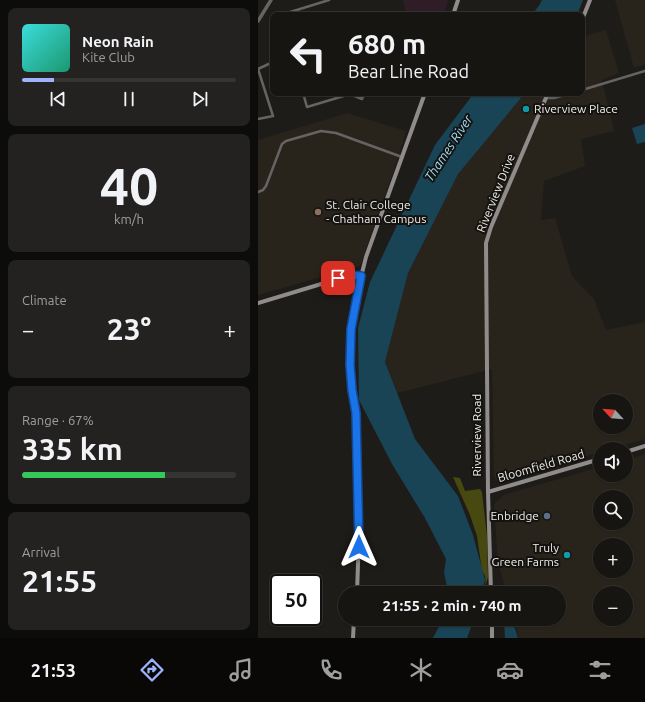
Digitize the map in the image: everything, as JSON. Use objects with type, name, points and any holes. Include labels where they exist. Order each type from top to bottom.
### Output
[{"type":"main road","points":[[454,12],[458,0]]},
{"type":"main road","points":[[585,12],[590,0]]},
{"type":"main road","points":[[357,586],[359,535],[356,413],[350,365],[351,329],[365,261],[424,96]]},
{"type":"main road","name":"Riverview Drive","points":[[487,378],[486,251],[488,235],[547,96]]},
{"type":"main road","points":[[258,303],[351,275],[361,268],[365,261]]},
{"type":"main road","points":[[351,275],[361,276]]},
{"type":"main road","name":"Riverview Road","points":[[487,378],[491,586]]},
{"type":"main road","points":[[633,450],[645,446]]},
{"type":"main road","name":"Bloomfield Road","points":[[488,492],[593,461]]},
{"type":"main road","points":[[353,638],[354,626]]},
{"type":"main road","points":[[492,626],[492,638]]},
{"type":"street","points":[[258,21],[272,0]]},
{"type":"street","points":[[290,12],[329,0]]},
{"type":"street","points":[[258,119],[273,116],[258,69],[270,63]]},
{"type":"street","points":[[585,89],[645,71]]},
{"type":"street","points":[[305,96],[307,108],[344,96]]},
{"type":"street","points":[[354,96],[362,99],[364,96]]},
{"type":"street","points":[[549,96],[554,98],[561,96]]},
{"type":"street","points":[[258,192],[265,188],[282,144],[286,141],[315,132],[321,131],[336,133],[402,157]]},
{"type":"shaded area","points":[[403,0],[448,0],[445,12],[405,12]]},
{"type":"shaded area","points":[[615,0],[645,0],[645,65],[634,68]]},
{"type":"shaded area","points":[[606,30],[619,73],[602,80],[614,131],[581,139],[585,166],[544,181],[541,220],[555,218],[572,276],[594,299],[606,330],[645,322],[645,439],[633,442],[593,442],[593,454],[499,482],[494,477],[492,369],[397,393],[385,362],[408,273],[458,173],[522,96],[585,96],[585,36]]},
{"type":"shaded area","name":"St. Clair College - Chatham Campus","points":[[347,113],[406,131],[360,266],[258,295],[258,140]]},
{"type":"shaded area","points":[[645,454],[645,638],[519,638],[516,626],[566,626],[566,586],[505,586],[498,563],[494,504],[504,495],[593,469],[593,482],[633,482],[633,458]]},
{"type":"shaded area","points":[[453,477],[460,478],[465,491],[480,489],[482,492],[487,536],[488,577],[485,586],[477,536],[470,515]]},
{"type":"water","points":[[542,0],[583,0],[578,12],[534,12]]},
{"type":"water","name":"Thames River","points":[[472,96],[523,96],[458,174],[408,273],[385,362],[415,439],[458,496],[473,535],[485,580],[484,586],[447,586],[444,572],[446,559],[425,518],[392,464],[359,400],[358,328],[370,282],[435,145]]},
{"type":"water","points":[[645,124],[645,142],[637,144],[632,128]]},
{"type":"water","points":[[439,626],[471,626],[467,638],[433,638]]},
{"type":"water","points":[[504,626],[514,626],[518,638],[505,638]]},
{"type":"place","name":"Riverview Place","points":[[526,109]]},
{"type":"place","name":"St. Clair College - Chatham Campus","points":[[318,212]]},
{"type":"place","name":"Enbridge","points":[[547,516]]},
{"type":"place","name":"Truly Green Farms","points":[[567,555]]},
{"type":"route","points":[[338,278],[351,275],[361,276],[351,329],[350,365],[356,413],[359,547]]}]
